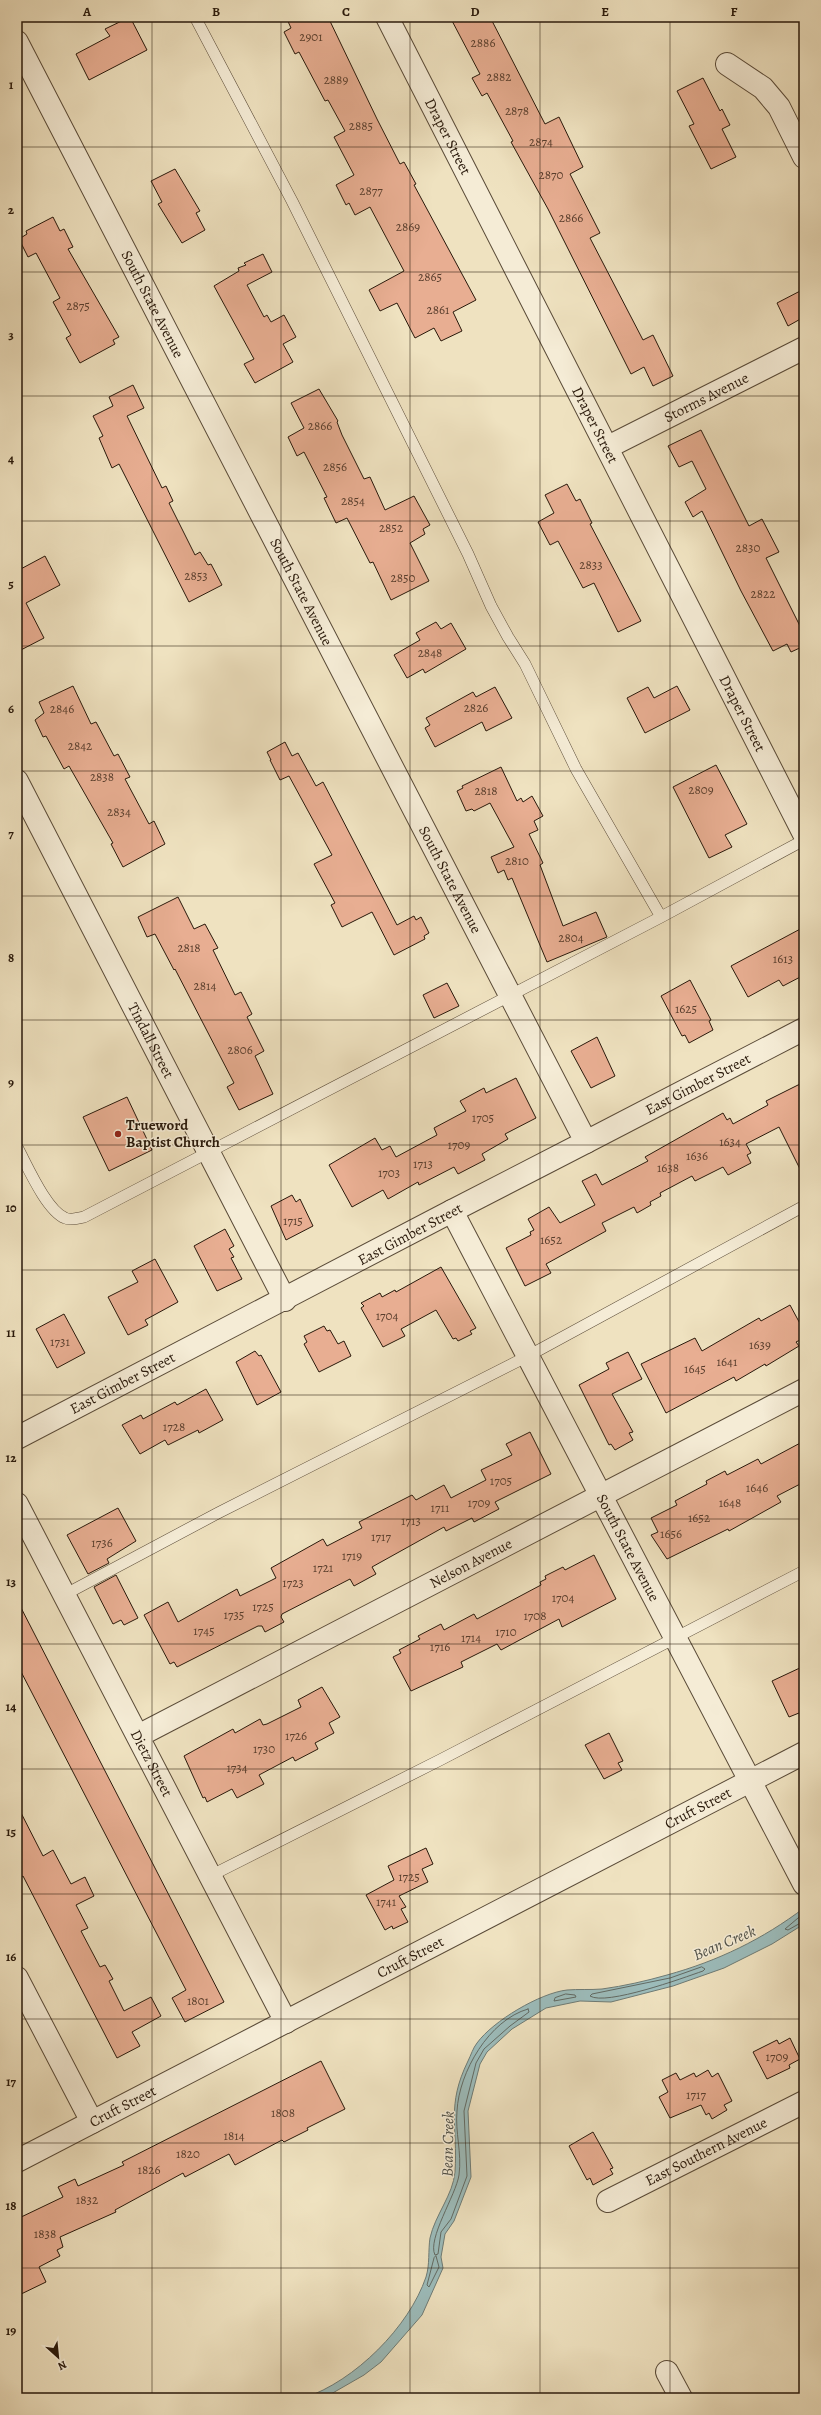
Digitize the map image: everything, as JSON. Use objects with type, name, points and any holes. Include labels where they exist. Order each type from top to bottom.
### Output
[{"type":"street","name":"Draper Street","points":[[387,17],[608,446],[804,834]]},
{"type":"street","name":"South State Avenue","points":[[17,42],[586,1142]]},
{"type":"street","points":[[727,64],[763,88],[779,107],[804,157]]},
{"type":"street","name":"Storms Avenue","points":[[608,446],[804,348]]},
{"type":"street","name":"Tindall Street","points":[[17,781],[285,1300]]},
{"type":"street","name":"East Gimber Street","points":[[17,1438],[804,1029]]},
{"type":"street","name":"South State Avenue","points":[[452,1211],[804,1884]]},
{"type":"street","name":"Nelson Avenue","points":[[138,1736],[804,1390]]},
{"type":"street","name":"Dietz Street","points":[[17,1504],[286,2022]]},
{"type":"street","name":"Cruft Street","points":[[17,2161],[804,1753]]},
{"type":"street","points":[[17,1978],[92,2122]]},
{"type":"street","name":"East Southern Avenue","points":[[608,2201],[804,2102]]},
{"type":"street","points":[[667,2372],[680,2398]]},
{"type":"lane","points":[[195,17],[292,202],[468,554],[491,606],[525,664],[576,769],[600,814],[617,839],[661,917]]},
{"type":"lane","points":[[17,1147],[48,1201],[65,1218],[73,1220],[84,1217],[661,917],[804,840]]},
{"type":"lane","points":[[64,1595],[218,1513],[528,1356],[804,1206]]},
{"type":"lane","points":[[210,1876],[433,1764],[804,1572]]},
{"type":"water","name":"Bean Creek","points":[[804,1908],[804,1924],[772,1944],[724,1968],[673,1986],[611,2002],[580,2001],[546,2008],[512,2029],[487,2052],[480,2064],[468,2111],[471,2177],[454,2221],[445,2234],[441,2257],[443,2268],[422,2315],[381,2362],[364,2375],[324,2398],[304,2398],[323,2390],[342,2379],[378,2350],[407,2315],[418,2296],[426,2277],[432,2230],[448,2197],[454,2180],[456,2156],[454,2116],[457,2091],[461,2077],[473,2049],[484,2035],[505,2017],[518,2009],[544,1996],[556,1992],[567,1990],[602,1989],[627,1985],[667,1975],[722,1956],[772,1930]]},
{"type":"building","points":[[130,17],[147,50],[89,80],[76,54],[110,36],[105,29]]},
{"type":"building","points":[[286,17],[328,17],[400,164],[404,162],[416,184],[414,185],[476,300],[453,312],[462,331],[441,341],[434,328],[415,338],[397,303],[380,311],[369,290],[404,271],[370,207],[355,215],[349,203],[346,205],[336,185],[354,175],[334,137],[345,131],[328,100],[325,101],[299,52],[295,54],[284,32],[291,28]]},
{"type":"building","points":[[450,17],[490,17],[545,124],[559,117],[583,167],[570,174],[600,233],[590,238],[643,340],[653,335],[673,376],[653,386],[644,367],[631,374],[548,209],[511,142],[513,141],[487,93],[482,96],[472,78],[480,74]]},
{"type":"building","points":[[703,78],[720,111],[722,109],[730,125],[722,129],[736,157],[711,169],[689,126],[694,124],[677,91]]},
{"type":"building","points":[[175,169],[200,211],[196,213],[205,230],[182,243],[158,204],[162,202],[151,181]]},
{"type":"building","points":[[53,217],[60,231],[64,229],[73,247],[68,249],[119,337],[113,340],[115,344],[80,363],[66,338],[71,335],[53,302],[60,298],[36,253],[28,257],[19,239],[27,234],[26,231]]},
{"type":"building","points":[[263,254],[272,272],[247,285],[264,317],[267,315],[271,322],[284,315],[296,337],[283,344],[293,362],[255,383],[244,364],[254,359],[214,286],[239,271],[238,268],[246,265],[244,263]]},
{"type":"building","points":[[804,289],[804,317],[788,326],[777,303]]},
{"type":"building","points":[[133,385],[144,408],[127,416],[162,488],[166,486],[173,501],[169,503],[195,555],[200,552],[208,565],[211,564],[222,585],[189,602],[119,464],[112,468],[99,438],[103,436],[93,416],[113,406],[109,397]]},
{"type":"building","points":[[319,389],[338,421],[337,422],[342,435],[364,479],[370,477],[385,510],[414,496],[430,525],[423,529],[425,534],[410,543],[429,581],[391,600],[373,562],[370,563],[347,518],[336,523],[324,498],[327,497],[304,452],[297,456],[288,437],[304,428],[291,403]]},
{"type":"building","points":[[701,430],[749,526],[762,519],[779,552],[766,558],[804,634],[804,646],[791,652],[787,644],[773,651],[741,591],[702,511],[693,517],[685,502],[706,489],[692,461],[679,467],[668,446]]},
{"type":"building","points":[[567,484],[576,501],[580,499],[592,523],[590,524],[641,621],[618,632],[594,583],[583,588],[558,541],[550,545],[538,522],[554,513],[545,495]]},
{"type":"building","points":[[45,556],[60,585],[26,603],[44,638],[17,652],[17,571]]},
{"type":"building","points":[[436,622],[441,629],[451,623],[466,649],[425,673],[423,669],[407,678],[394,655],[420,640],[416,633]]},
{"type":"building","points":[[73,686],[91,724],[96,722],[114,756],[118,754],[130,777],[125,779],[149,824],[154,821],[165,844],[123,867],[111,844],[113,843],[69,766],[64,769],[46,736],[43,737],[35,720],[44,713],[39,702]]},
{"type":"building","points":[[677,686],[690,710],[645,733],[627,698],[648,687],[654,698]]},
{"type":"building","points":[[495,687],[512,718],[486,731],[482,722],[435,747],[425,728],[430,725],[426,718],[473,692],[476,697]]},
{"type":"building","points":[[285,742],[292,756],[298,753],[316,786],[323,782],[397,925],[414,916],[416,920],[421,917],[429,933],[424,936],[425,939],[394,955],[372,912],[342,927],[331,905],[335,903],[314,864],[332,855],[289,776],[280,780],[267,752]]},
{"type":"building","points":[[716,765],[747,824],[725,835],[732,847],[709,858],[673,787]]},
{"type":"building","points":[[501,767],[517,801],[521,798],[523,802],[532,796],[543,816],[534,821],[538,830],[529,834],[543,863],[540,865],[563,926],[596,912],[607,937],[547,962],[512,878],[508,880],[504,870],[498,873],[491,857],[514,847],[490,803],[474,811],[472,809],[466,811],[457,791],[463,788],[462,786]]},
{"type":"building","points":[[178,897],[194,929],[205,924],[218,948],[213,950],[235,995],[241,992],[252,1014],[247,1017],[264,1051],[255,1056],[273,1094],[239,1110],[227,1087],[234,1083],[175,969],[174,970],[155,934],[147,937],[138,917]]},
{"type":"building","points":[[804,927],[804,975],[783,986],[779,980],[748,997],[731,966]]},
{"type":"building","points":[[690,980],[711,1020],[709,1021],[713,1030],[689,1043],[685,1035],[682,1036],[661,996]]},
{"type":"building","points":[[447,983],[459,1006],[434,1018],[423,995]]},
{"type":"building","points":[[597,1037],[615,1076],[591,1088],[571,1051]]},
{"type":"building","points":[[516,1078],[536,1118],[505,1134],[508,1139],[482,1154],[485,1160],[458,1174],[454,1167],[419,1185],[418,1182],[388,1199],[383,1190],[352,1207],[329,1165],[375,1138],[382,1150],[390,1146],[396,1157],[437,1135],[434,1128],[466,1111],[460,1101],[484,1088],[486,1093]]},
{"type":"building","points":[[804,1082],[804,1177],[779,1127],[746,1144],[751,1153],[747,1155],[751,1163],[728,1175],[723,1167],[695,1181],[692,1176],[660,1193],[661,1196],[650,1202],[651,1205],[637,1213],[634,1207],[602,1223],[606,1231],[546,1264],[551,1273],[525,1286],[506,1248],[531,1235],[530,1232],[534,1230],[528,1219],[549,1207],[560,1223],[595,1205],[582,1181],[596,1174],[602,1185],[648,1161],[645,1157],[723,1113],[727,1120],[730,1118],[733,1124],[768,1105],[766,1101]]},
{"type":"building","name":"Trueword Baptist Church","points":[[127,1097],[152,1150],[109,1171],[83,1117]]},
{"type":"building","points":[[292,1195],[296,1202],[300,1199],[313,1226],[286,1240],[271,1206]]},
{"type":"building","points":[[225,1229],[234,1246],[229,1249],[234,1257],[231,1258],[242,1279],[217,1291],[194,1246]]},
{"type":"building","points":[[155,1259],[178,1302],[145,1320],[148,1325],[128,1335],[108,1297],[138,1282],[132,1271]]},
{"type":"building","points":[[441,1267],[476,1328],[470,1331],[472,1334],[458,1341],[456,1338],[453,1339],[436,1310],[401,1329],[405,1336],[383,1347],[361,1308],[364,1306],[361,1303],[380,1293],[382,1297],[395,1290],[396,1292]]},
{"type":"building","points":[[790,1305],[804,1331],[804,1338],[796,1342],[799,1346],[766,1366],[765,1364],[736,1381],[734,1377],[666,1413],[641,1364],[695,1338],[702,1351],[759,1318],[761,1321]]},
{"type":"building","points":[[64,1314],[85,1353],[57,1368],[36,1329]]},
{"type":"building","points":[[324,1326],[327,1331],[330,1330],[338,1344],[344,1341],[351,1356],[319,1372],[304,1344],[307,1342],[304,1336]]},
{"type":"building","points":[[255,1351],[259,1356],[261,1355],[281,1392],[257,1405],[236,1362]]},
{"type":"building","points":[[628,1352],[642,1379],[612,1394],[633,1432],[629,1433],[633,1440],[615,1450],[611,1444],[609,1445],[579,1385],[609,1369],[606,1363]]},
{"type":"building","points":[[206,1389],[223,1420],[199,1433],[198,1430],[168,1445],[165,1440],[140,1454],[122,1425],[141,1415],[143,1419],[175,1402],[177,1405]]},
{"type":"building","points":[[530,1432],[551,1474],[495,1502],[499,1509],[474,1522],[472,1518],[446,1531],[444,1527],[372,1567],[376,1574],[354,1586],[350,1579],[282,1614],[281,1617],[284,1622],[265,1632],[262,1626],[258,1626],[177,1667],[174,1662],[170,1664],[144,1615],[168,1602],[178,1622],[237,1589],[240,1596],[276,1578],[271,1568],[323,1539],[327,1546],[362,1528],[359,1522],[412,1495],[416,1500],[444,1485],[451,1498],[486,1480],[481,1470],[512,1455],[506,1444]]},
{"type":"building","points":[[804,1441],[804,1482],[777,1496],[781,1502],[729,1531],[728,1529],[667,1559],[651,1535],[658,1532],[651,1518],[677,1505],[675,1501],[707,1484],[706,1481],[725,1471],[727,1475],[758,1459],[761,1464]]},
{"type":"building","points":[[118,1508],[136,1541],[107,1559],[109,1563],[88,1574],[67,1535]]},
{"type":"building","points":[[594,1555],[616,1599],[562,1627],[559,1619],[501,1650],[497,1644],[461,1662],[463,1667],[411,1691],[393,1657],[401,1653],[399,1650],[420,1639],[418,1636],[441,1624],[444,1630],[474,1614],[477,1619],[541,1585],[540,1582],[546,1579],[545,1576],[563,1567],[565,1570]]},
{"type":"building","points":[[116,1575],[138,1618],[124,1625],[121,1620],[113,1624],[94,1587]]},
{"type":"building","points":[[17,1600],[224,2002],[185,2022],[172,1998],[186,1990],[17,1664]]},
{"type":"building","points":[[804,1666],[804,1711],[789,1717],[772,1681]]},
{"type":"building","points":[[322,1687],[340,1717],[329,1723],[334,1733],[315,1743],[318,1749],[295,1761],[293,1757],[259,1775],[264,1784],[237,1798],[232,1789],[207,1802],[205,1797],[203,1798],[184,1756],[233,1729],[235,1733],[260,1719],[263,1725],[267,1724],[301,1707],[298,1700]]},
{"type":"building","points":[[609,1733],[623,1761],[618,1763],[622,1770],[604,1779],[585,1745]]},
{"type":"building","points":[[17,1805],[43,1856],[53,1850],[71,1884],[85,1877],[94,1896],[76,1905],[88,1928],[81,1931],[100,1967],[105,1965],[113,1979],[109,1981],[124,2011],[151,1997],[161,2016],[132,2032],[140,2046],[117,2058],[23,1876],[17,1879]]},
{"type":"building","points":[[426,1848],[433,1864],[422,1869],[428,1882],[399,1896],[406,1907],[401,1909],[408,1922],[393,1929],[392,1926],[385,1930],[366,1895],[394,1880],[388,1866]]},
{"type":"building","points":[[790,2038],[800,2059],[789,2065],[790,2068],[767,2079],[753,2052],[777,2040],[779,2044]]},
{"type":"building","points":[[321,2061],[345,2109],[307,2128],[308,2130],[284,2142],[282,2140],[235,2165],[229,2154],[185,2177],[183,2173],[115,2210],[116,2212],[60,2237],[63,2247],[57,2250],[60,2256],[39,2267],[46,2282],[17,2296],[17,2219],[63,2197],[58,2187],[75,2179],[78,2186],[124,2165],[122,2162]]},
{"type":"building","points":[[708,2070],[712,2077],[718,2073],[732,2101],[724,2105],[727,2110],[712,2119],[709,2113],[706,2115],[701,2105],[670,2118],[659,2097],[668,2092],[662,2080],[676,2073],[680,2080],[694,2073],[696,2077]]},
{"type":"building","points":[[593,2132],[613,2168],[610,2169],[613,2174],[593,2185],[590,2178],[587,2180],[569,2146]]},
{"type":"place","name":"Trueword Baptist Church","points":[[118,1134]]}]
